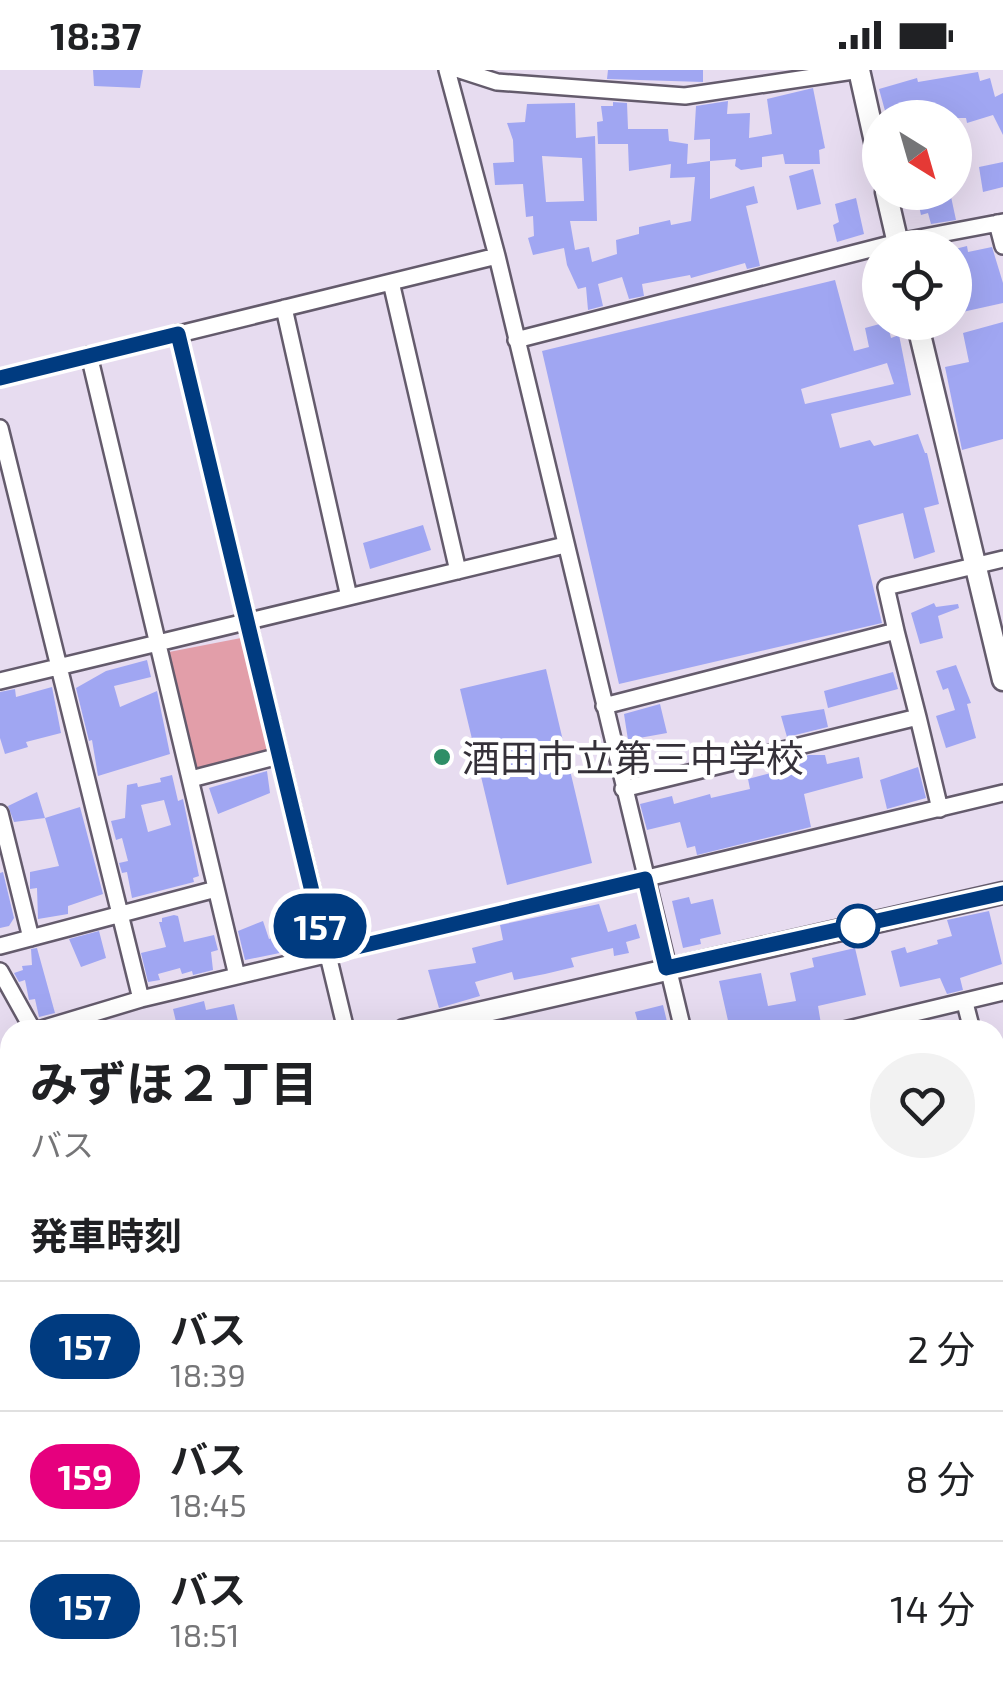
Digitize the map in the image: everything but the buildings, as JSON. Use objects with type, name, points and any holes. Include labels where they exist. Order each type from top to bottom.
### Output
[{"type":"street","points":[[447,70],[496,256],[680,1020]]},
{"type":"street","points":[[460,70],[497,82],[685,96],[859,70],[866,100]]},
{"type":"street","points":[[965,230],[1000,222],[1003,246]]},
{"type":"street","points":[[516,340],[862,254]]},
{"type":"street","points":[[0,378],[496,256]]},
{"type":"street","points":[[392,282],[458,571]]},
{"type":"street","points":[[284,308],[349,597]]},
{"type":"street","points":[[178,334],[344,1020]]},
{"type":"street","points":[[921,340],[1003,680]]},
{"type":"street","points":[[89,355],[237,976]]},
{"type":"street","points":[[0,428],[141,1000]]},
{"type":"street","points":[[0,682],[565,545]]},
{"type":"street","points":[[940,809],[886,587],[1003,559]]},
{"type":"street","points":[[604,706],[896,631]]},
{"type":"street","points":[[623,789],[918,717]]},
{"type":"street","points":[[190,779],[279,756]]},
{"type":"street","points":[[71,1020],[327,954],[1003,793]]},
{"type":"street","points":[[0,813],[31,938]]},
{"type":"street","points":[[0,946],[216,888]]},
{"type":"street","points":[[446,1020],[1003,893]]},
{"type":"street","points":[[0,971],[30,1020]]},
{"type":"street","points":[[900,1020],[1003,992]]},
{"type":"street","points":[[965,1003],[969,1020]]},
{"type":"shaded area","points":[[241,638],[268,751],[195,773],[169,652]]},
{"type":"bus line","name":"157","points":[[0,378],[178,334],[327,954],[645,879],[666,968],[1003,893]]},
{"type":"place","name":"酒田市立第三中学校","points":[[442,757]]}]
